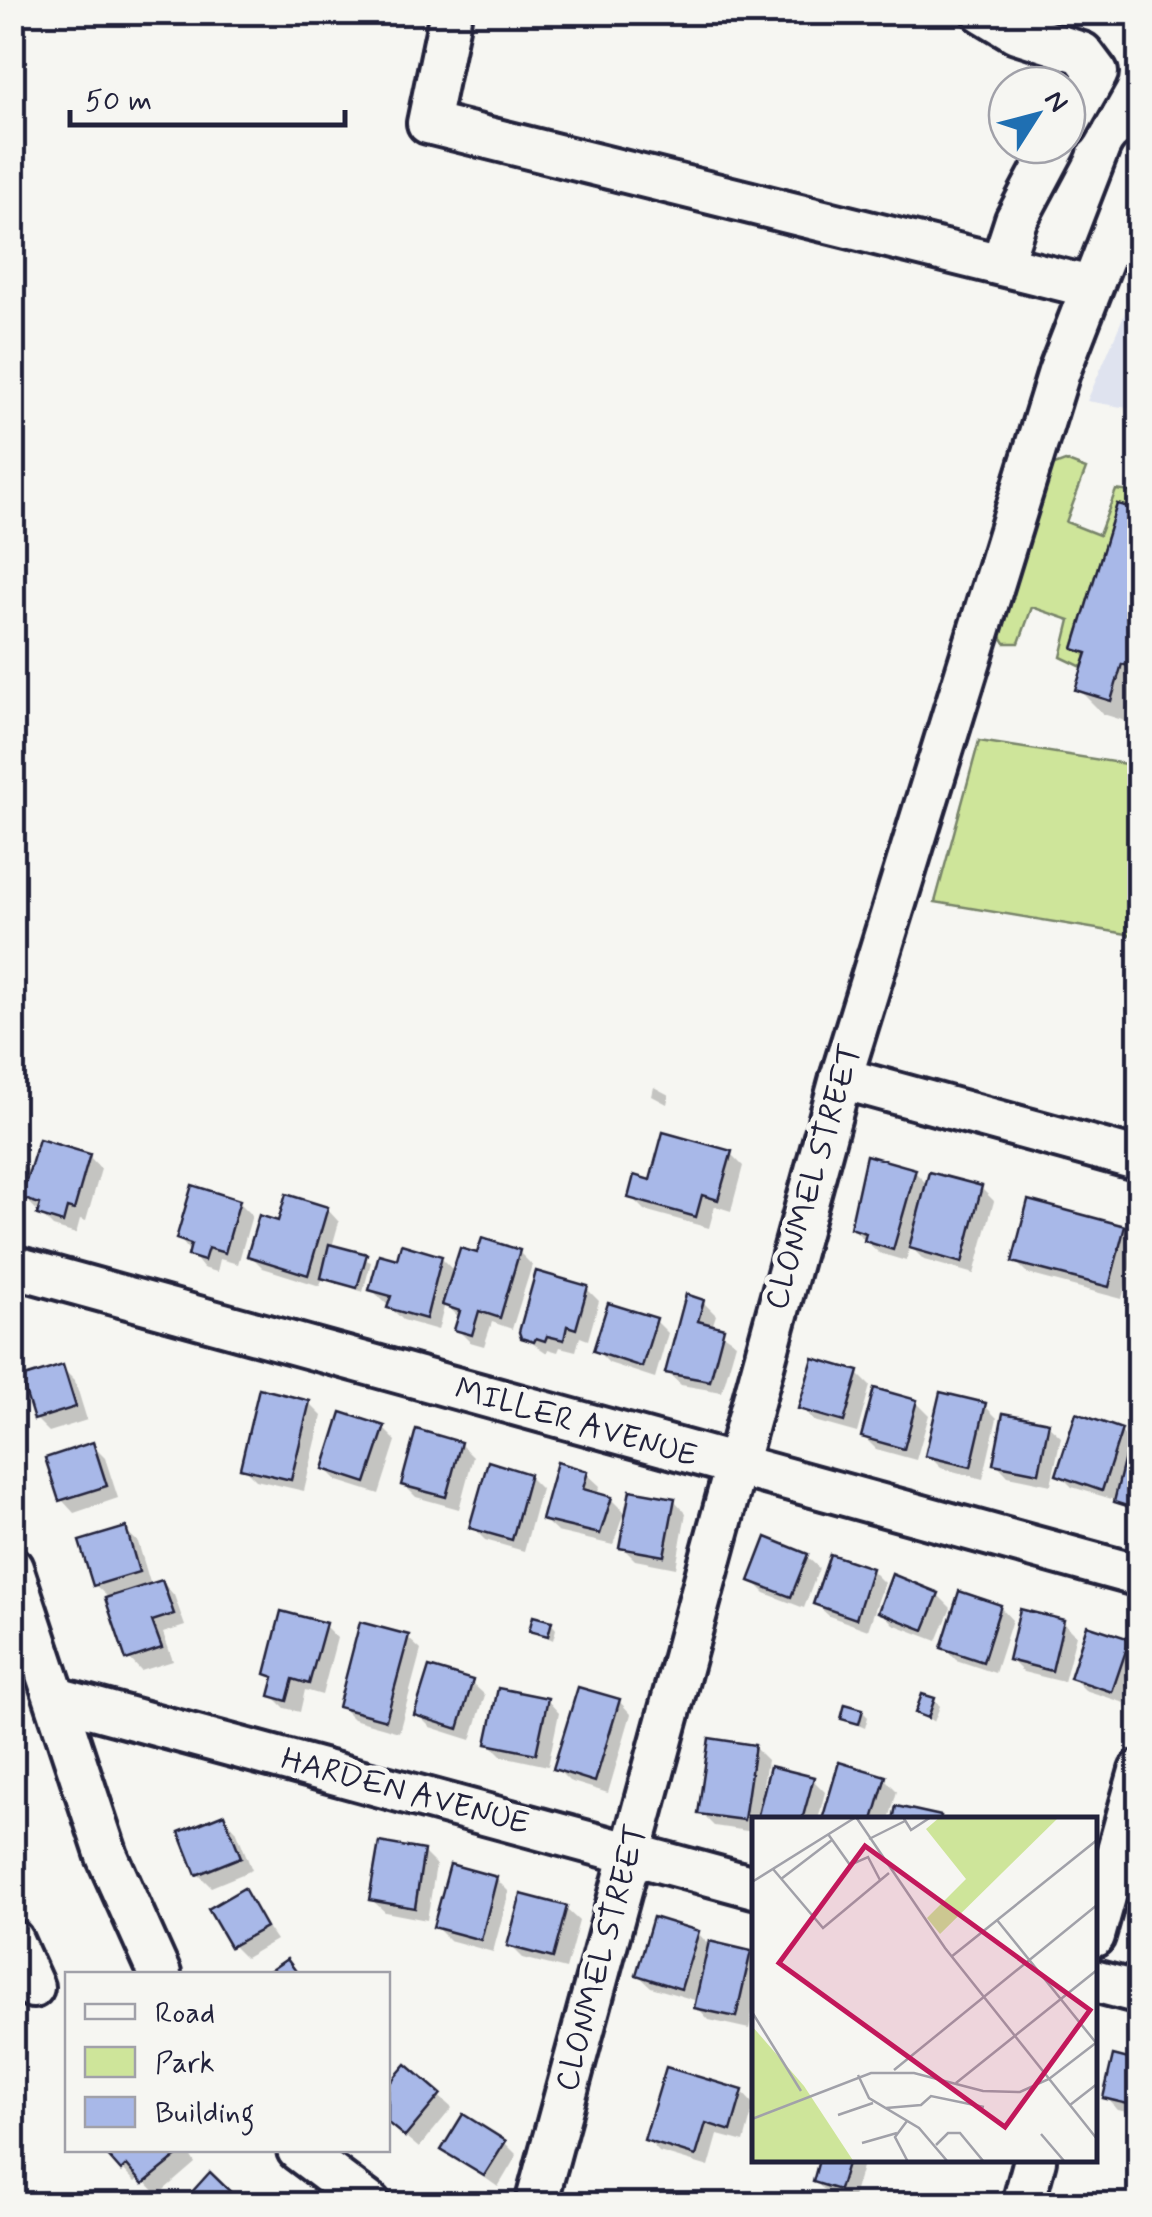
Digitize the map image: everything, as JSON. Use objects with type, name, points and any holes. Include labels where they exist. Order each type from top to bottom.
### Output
[{"type":"street","points":[[451,12],[428,123],[1090,287]]},
{"type":"street","points":[[983,12],[1016,32],[1082,53],[1097,73],[1087,91]]},
{"type":"street","name":"CLONMEL STREET","points":[[536,2204],[841,1078],[1053,390],[1140,163]]},
{"type":"street","points":[[1002,263],[1016,220],[1045,165]]},
{"type":"street","points":[[841,1078],[1140,1160]]},
{"type":"street","name":"MILLER AVENUE","points":[[12,1266],[1140,1576]]},
{"type":"street","points":[[12,1568],[106,1856],[159,1972]]},
{"type":"street","name":"HARDEN AVENUE","points":[[56,1698],[752,1886]]},
{"type":"street","points":[[1097,1925],[1140,1771]]},
{"type":"street","points":[[12,1940],[33,1987]]},
{"type":"street","points":[[1097,1981],[1140,1993]]},
{"type":"street","points":[[301,2152],[370,2204]]},
{"type":"street","points":[[1022,2204],[1033,2162]]},
{"type":"shaded area","points":[[1139,280],[1139,410],[1087,401]]},
{"type":"green space","points":[[1065,461],[1086,469],[1066,522],[1099,535],[1116,490],[1139,493],[1139,510],[1117,504],[1073,648],[1087,653],[1082,667],[1061,657],[1070,620],[1032,607],[1019,643],[1005,643],[1000,635],[1052,466]]},
{"type":"green space","points":[[979,741],[1139,766],[1139,936],[935,902]]},
{"type":"building","points":[[1117,504],[1140,510],[1140,670],[1122,664],[1111,701],[1075,690],[1087,653],[1073,649]]},
{"type":"building","points":[[663,1132],[732,1151],[718,1200],[702,1195],[696,1217],[628,1198],[634,1175],[650,1180]]},
{"type":"building","points":[[39,1139],[90,1154],[74,1210],[67,1208],[63,1223],[37,1215],[40,1204],[21,1198]]},
{"type":"building","points":[[866,1155],[916,1169],[893,1250],[864,1241],[866,1233],[850,1228]]},
{"type":"building","points":[[929,1172],[982,1186],[962,1263],[909,1248]]},
{"type":"building","points":[[192,1185],[240,1200],[225,1253],[208,1248],[204,1261],[188,1256],[191,1244],[176,1239]]},
{"type":"building","points":[[286,1194],[328,1207],[308,1275],[247,1256],[259,1215],[278,1221]]},
{"type":"building","points":[[1028,1200],[1125,1226],[1109,1287],[1012,1262]]},
{"type":"building","points":[[482,1238],[520,1250],[500,1318],[479,1311],[472,1335],[454,1330],[460,1311],[442,1305],[460,1248],[477,1253]]},
{"type":"building","points":[[329,1244],[367,1254],[357,1288],[321,1278]]},
{"type":"building","points":[[401,1244],[442,1256],[426,1319],[387,1308],[391,1296],[369,1290],[379,1254],[397,1259]]},
{"type":"building","points":[[536,1271],[588,1286],[576,1329],[567,1326],[564,1340],[547,1336],[545,1341],[536,1338],[534,1342],[521,1338],[519,1332]]},
{"type":"building","points":[[686,1294],[704,1300],[698,1321],[724,1328],[710,1381],[665,1373]]},
{"type":"building","points":[[608,1303],[657,1318],[642,1367],[593,1351]]},
{"type":"building","points":[[813,1358],[859,1371],[844,1422],[798,1409]]},
{"type":"building","points":[[63,1365],[76,1407],[34,1420],[21,1378]]},
{"type":"building","points":[[259,1388],[310,1401],[291,1480],[240,1468]]},
{"type":"building","points":[[874,1388],[917,1400],[904,1449],[861,1437]]},
{"type":"building","points":[[940,1392],[986,1403],[971,1467],[925,1456]]},
{"type":"building","points":[[341,1412],[385,1426],[366,1483],[323,1469]]},
{"type":"building","points":[[1003,1413],[1049,1422],[1039,1473],[993,1464]]},
{"type":"building","points":[[1076,1413],[1122,1429],[1102,1491],[1056,1475]]},
{"type":"building","points":[[416,1429],[461,1442],[446,1497],[401,1485]]},
{"type":"building","points":[[93,1442],[107,1486],[59,1501],[45,1458]]},
{"type":"building","points":[[1126,1453],[1140,1457],[1140,1510],[1114,1502]]},
{"type":"building","points":[[488,1461],[530,1474],[512,1540],[469,1528]]},
{"type":"building","points":[[557,1462],[588,1471],[583,1489],[612,1497],[600,1534],[541,1520]]},
{"type":"building","points":[[630,1490],[675,1498],[664,1556],[619,1548]]},
{"type":"building","points":[[126,1527],[139,1572],[93,1586],[79,1541]]},
{"type":"building","points":[[766,1537],[808,1554],[791,1597],[749,1581]]},
{"type":"building","points":[[830,1554],[872,1568],[856,1619],[813,1604]]},
{"type":"building","points":[[892,1574],[939,1593],[924,1630],[878,1612]]},
{"type":"building","points":[[162,1580],[174,1614],[152,1621],[162,1648],[126,1660],[105,1598]]},
{"type":"building","points":[[959,1591],[1001,1605],[983,1662],[941,1648]]},
{"type":"building","points":[[1020,1609],[1064,1620],[1052,1671],[1008,1660]]},
{"type":"building","points":[[281,1611],[326,1623],[309,1684],[293,1679],[287,1701],[269,1696],[274,1677],[265,1674]]},
{"type":"building","points":[[533,1616],[552,1621],[548,1636],[529,1631]]},
{"type":"building","points":[[360,1622],[409,1635],[386,1720],[338,1707]]},
{"type":"building","points":[[1087,1625],[1130,1639],[1112,1692],[1070,1678]]},
{"type":"building","points":[[429,1667],[473,1680],[458,1729],[414,1715]]},
{"type":"building","points":[[578,1687],[620,1699],[595,1782],[553,1769]]},
{"type":"building","points":[[498,1688],[548,1698],[536,1754],[486,1744]]},
{"type":"building","points":[[922,1694],[935,1698],[928,1718],[915,1713]]},
{"type":"building","points":[[845,1704],[863,1709],[859,1724],[841,1719]]},
{"type":"building","points":[[709,1738],[755,1745],[744,1820],[698,1814]]},
{"type":"building","points":[[839,1762],[886,1776],[874,1817],[823,1817]]},
{"type":"building","points":[[770,1766],[814,1777],[803,1817],[757,1817]]},
{"type":"building","points":[[896,1806],[941,1816],[941,1817],[894,1817]]},
{"type":"building","points":[[224,1814],[241,1857],[196,1875],[179,1832]]},
{"type":"building","points":[[379,1842],[424,1850],[415,1908],[369,1900]]},
{"type":"building","points":[[450,1864],[497,1877],[481,1940],[433,1927]]},
{"type":"building","points":[[244,1888],[266,1927],[230,1947],[208,1909]]},
{"type":"building","points":[[521,1894],[567,1906],[553,1958],[507,1946]]},
{"type":"building","points":[[653,1917],[699,1931],[681,1989],[636,1975]]},
{"type":"building","points":[[709,1941],[751,1951],[736,2017],[694,2008]]},
{"type":"building","points":[[287,1959],[297,1972],[268,1972]]},
{"type":"building","points":[[1113,2055],[1140,2062],[1140,2107],[1103,2098]]},
{"type":"building","points":[[406,2064],[441,2094],[405,2137],[390,2125],[390,2083]]},
{"type":"building","points":[[666,2067],[743,2090],[731,2131],[706,2123],[696,2156],[644,2140]]},
{"type":"building","points":[[463,2114],[506,2141],[484,2176],[441,2150]]},
{"type":"building","points":[[183,2152],[143,2184],[127,2165],[121,2171],[106,2154]]},
{"type":"building","points":[[818,2162],[847,2162],[839,2190],[813,2182]]},
{"type":"building","points":[[210,2172],[242,2203],[241,2204],[182,2203]]}]
